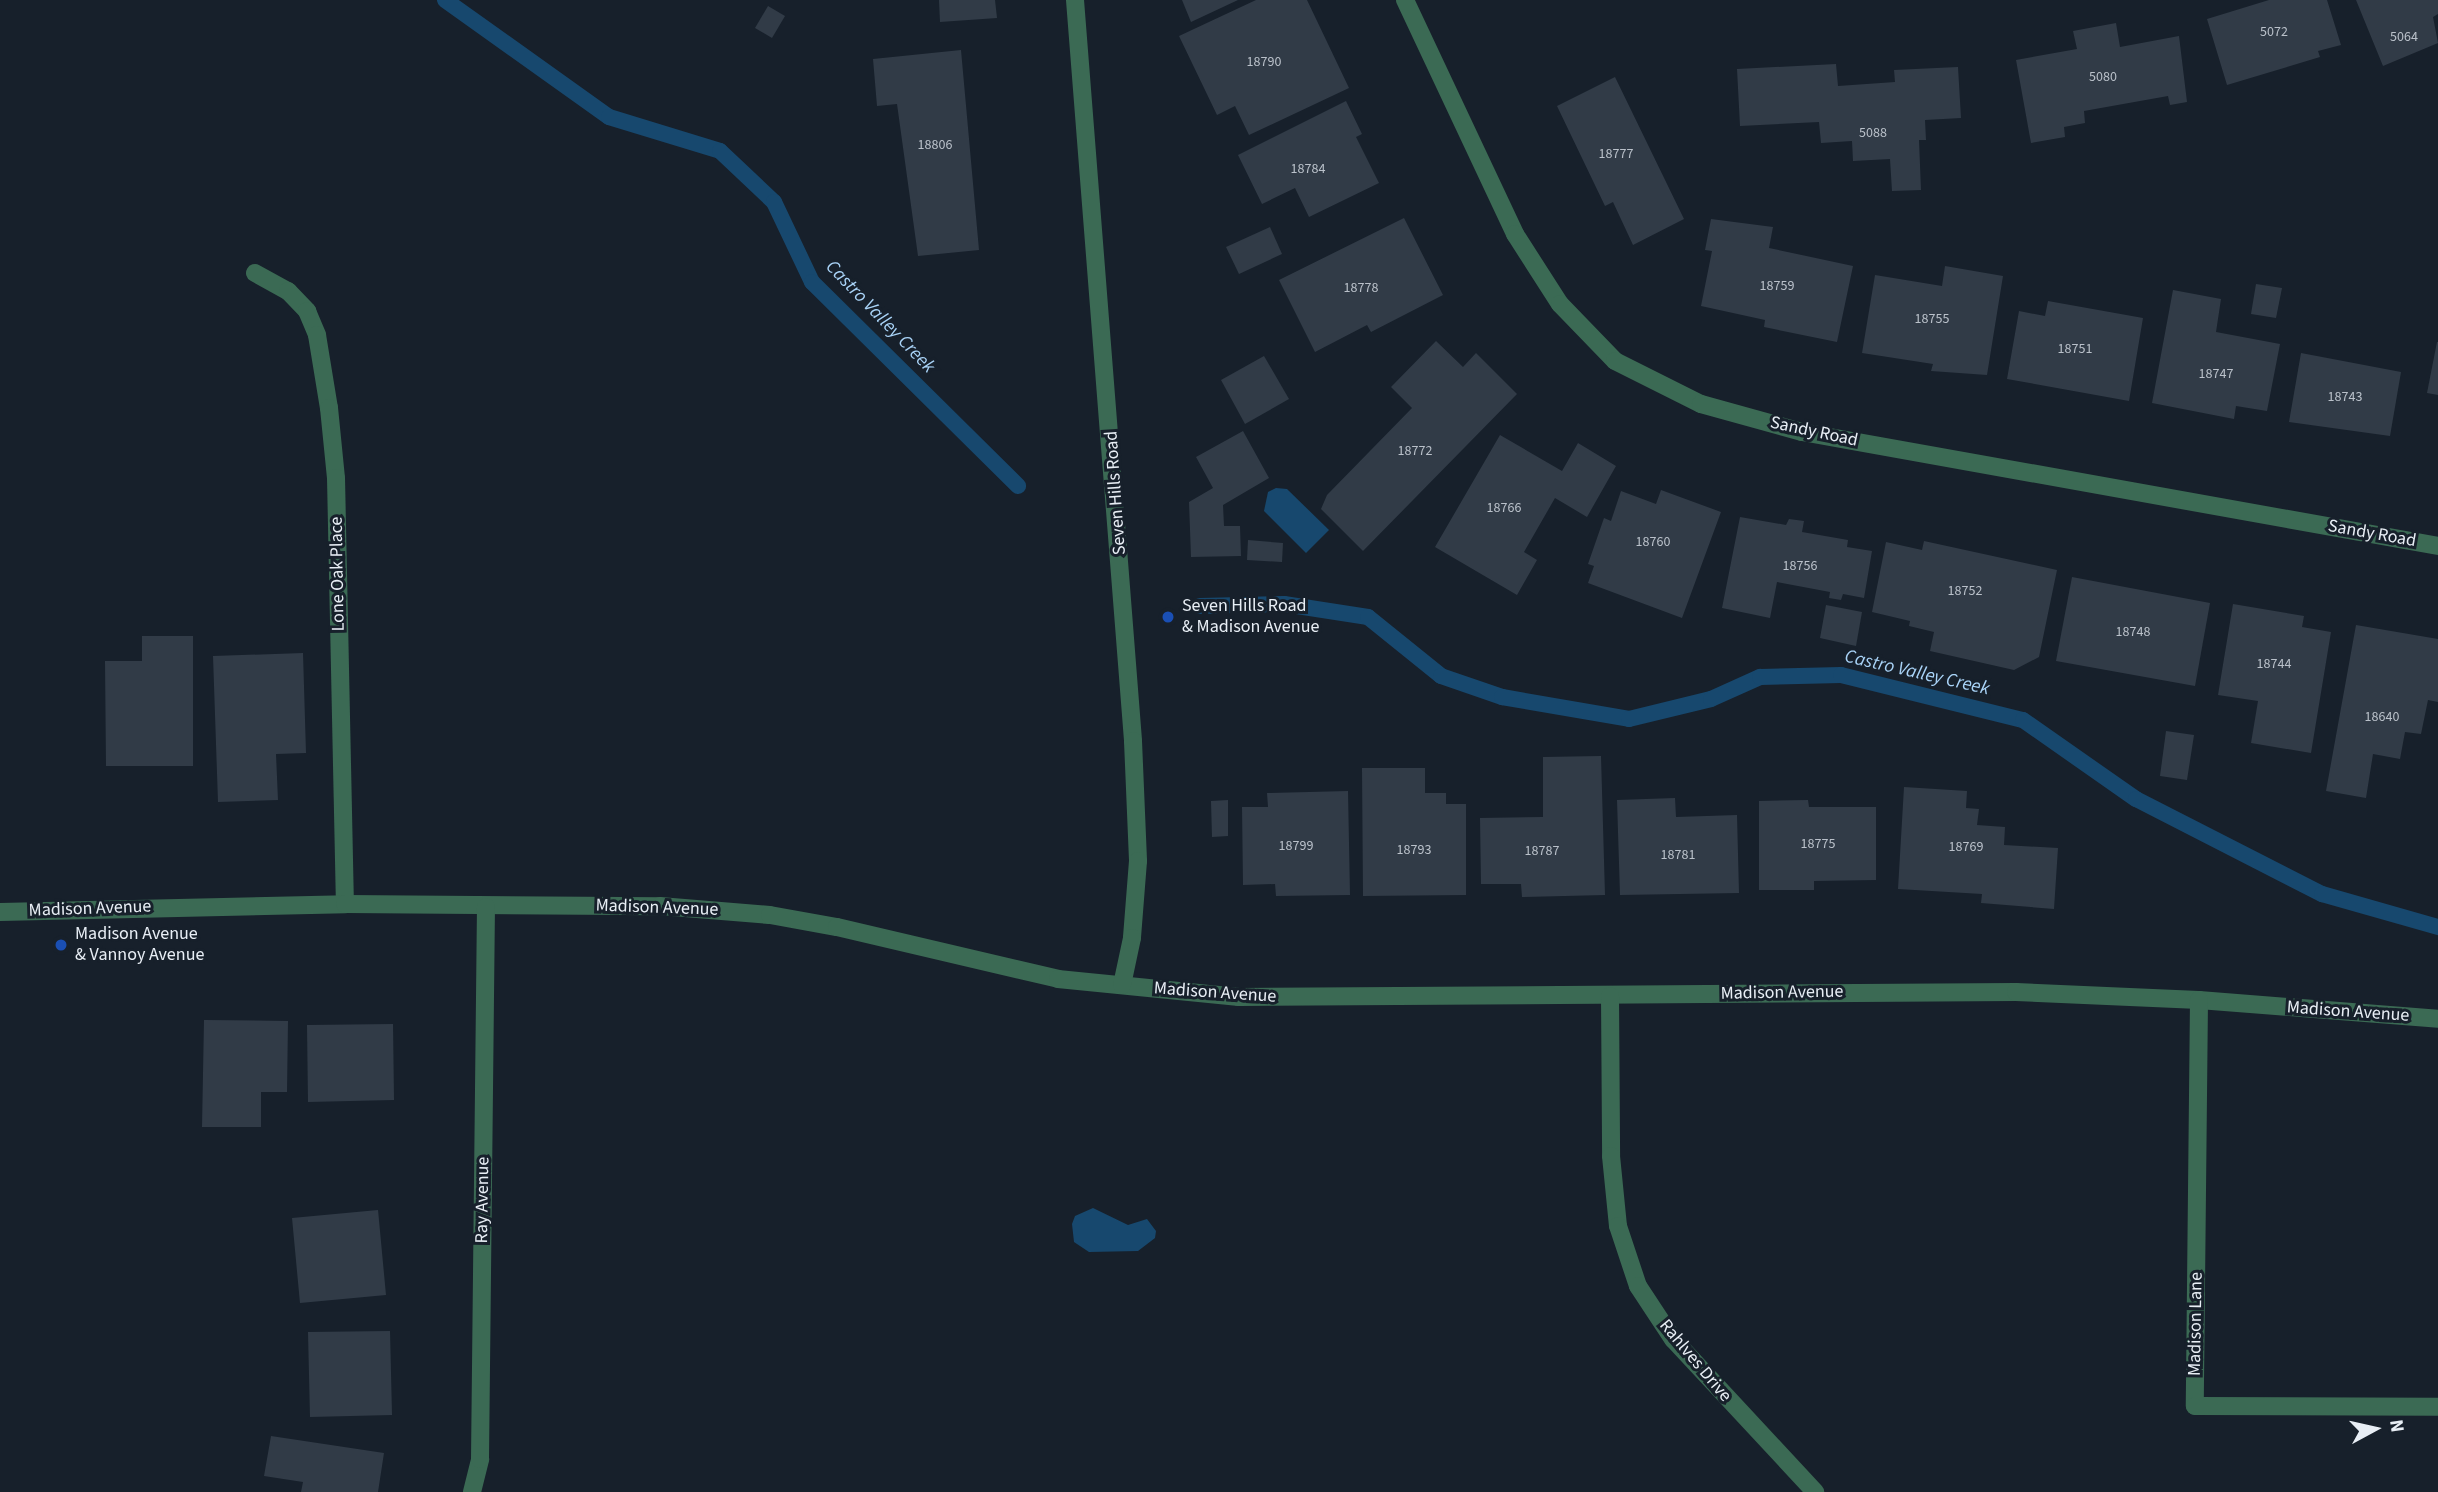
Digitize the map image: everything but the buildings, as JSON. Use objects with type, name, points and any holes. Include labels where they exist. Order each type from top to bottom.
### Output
[{"type":"street","name":"Seven Hills Road","points":[[1074,0],[1133,741],[1138,861],[1132,938],[1122,985]]},
{"type":"street","name":"Sandy Road","points":[[1405,0],[1515,233],[1560,304],[1615,360],[1702,404],[1802,432],[2438,546]]},
{"type":"street","name":"Lone Oak Place","points":[[256,274],[288,291],[307,310],[317,335],[329,408],[336,478],[345,904]]},
{"type":"street","name":"Madison Avenue","points":[[0,912],[345,904],[486,907],[660,906],[770,915],[909,942],[1058,979],[1239,998],[2016,992],[2199,1000],[2438,1019]]},
{"type":"street","name":"Ray Avenue","points":[[472,1492],[480,1459],[486,907]]},
{"type":"street","name":"Rahlves Drive","points":[[1609,996],[1611,1156],[1618,1226],[1638,1286],[1673,1339],[1815,1492]]},
{"type":"street","name":"Madison Lane","points":[[2199,1000],[2195,1406],[2438,1407]]},
{"type":"water","points":[[1276,488],[1287,489],[1329,530],[1306,553],[1264,511],[1268,492]]},
{"type":"water","points":[[1093,1208],[1128,1225],[1147,1219],[1156,1231],[1155,1238],[1138,1251],[1089,1252],[1074,1242],[1072,1224],[1075,1216]]},
{"type":"waterway","name":"Castro Valley Creek","points":[[445,0],[609,117],[720,151],[774,202],[812,282],[1018,486]]},
{"type":"waterway","name":"Castro Valley Creek","points":[[1200,606],[1284,604],[1368,617],[1441,676],[1502,697],[1629,719],[1711,699],[1760,677],[1841,675],[2023,720],[2136,799],[2322,894],[2438,927]]},
{"type":"place","name":"Seven Hills Road & Madison Avenue","points":[[1168,617]]},
{"type":"place","name":"Madison Avenue & Vannoy Avenue","points":[[61,945]]}]
